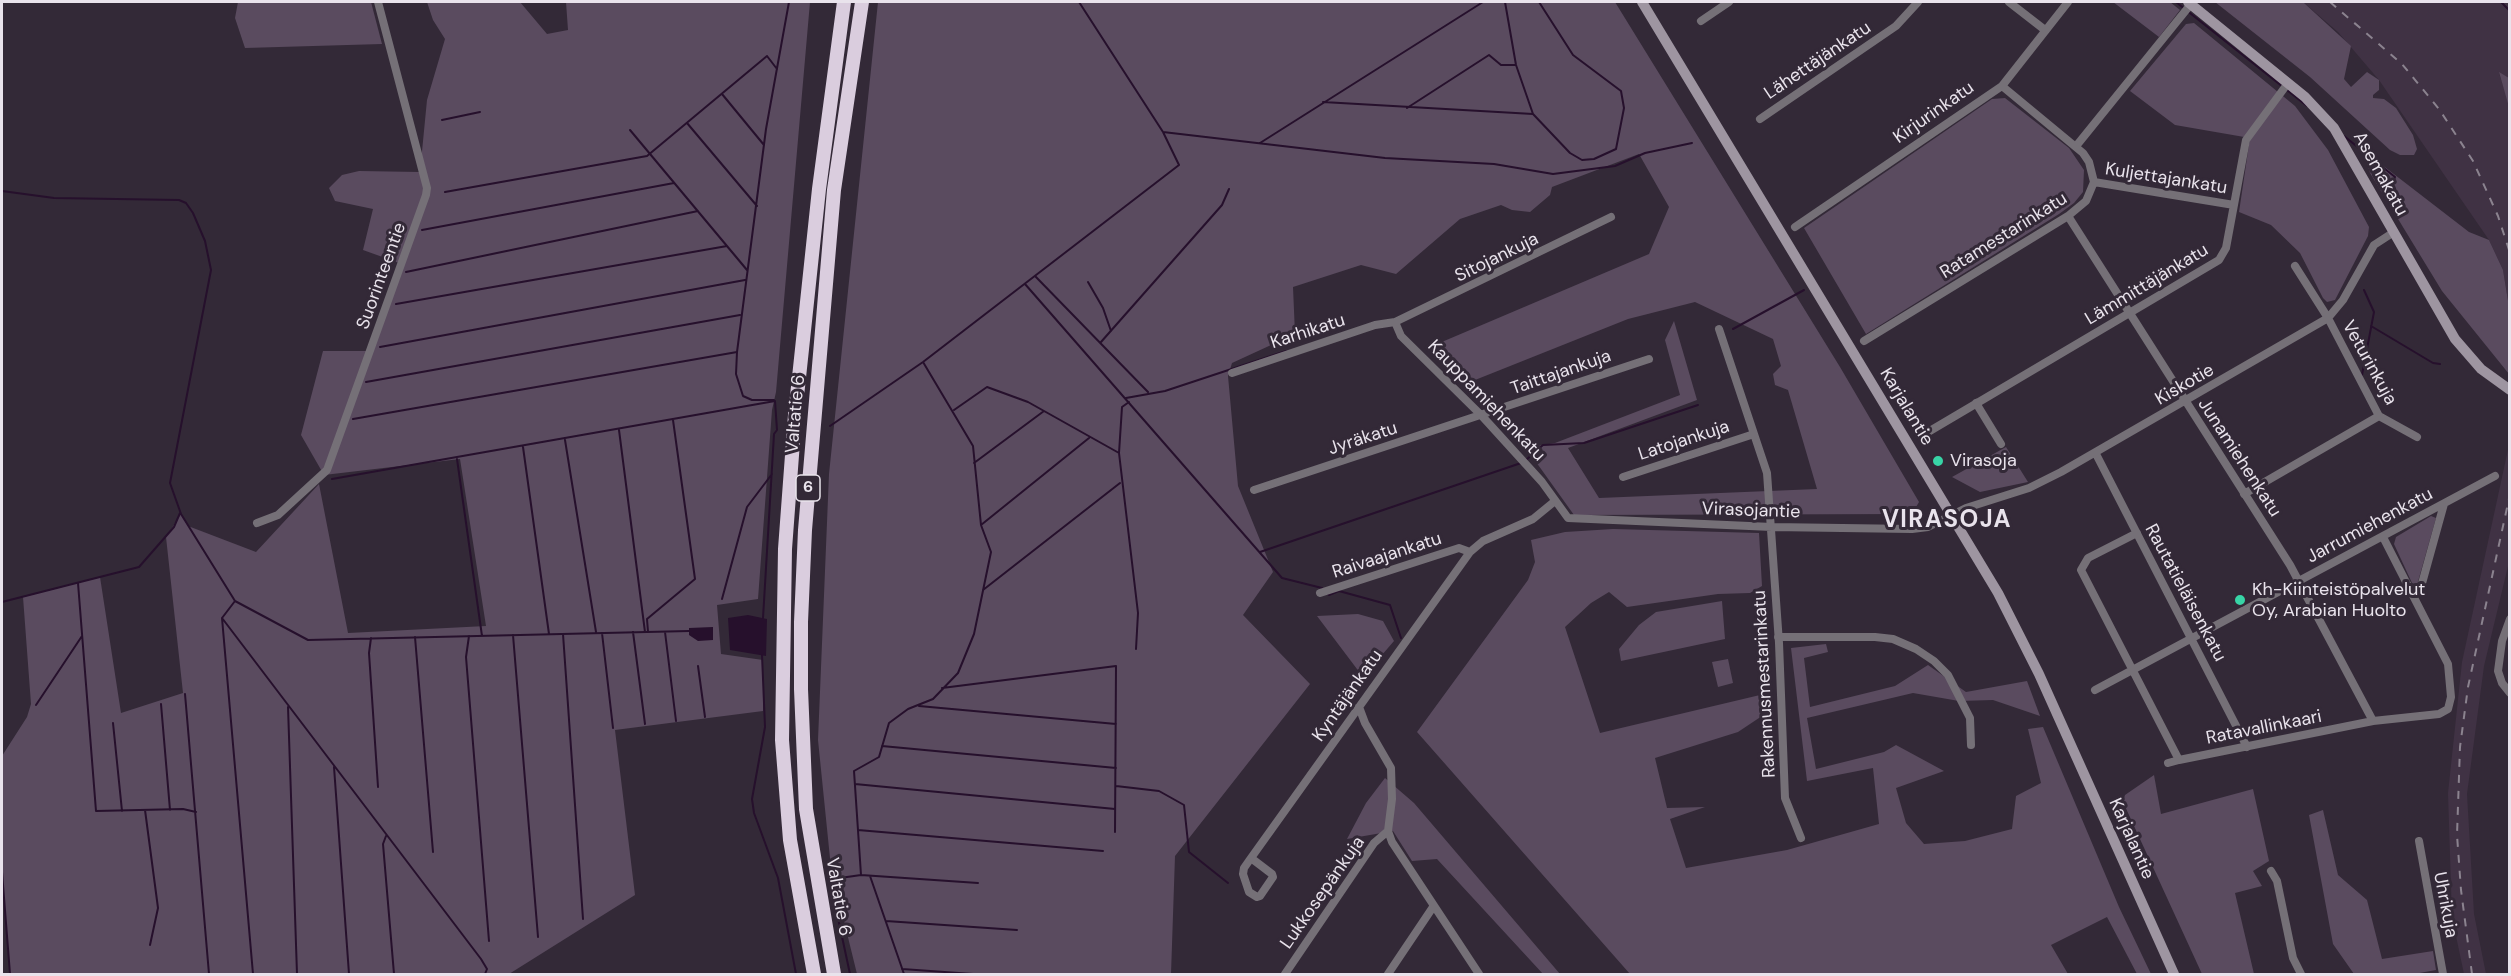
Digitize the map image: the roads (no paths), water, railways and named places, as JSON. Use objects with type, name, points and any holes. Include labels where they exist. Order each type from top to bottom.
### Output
[{"type":"highway","name":"Valtatie 6","points":[[814,975],[790,840],[782,740],[785,549],[795,415],[817,201],[844,2]]},
{"type":"highway","name":"Valtatie 6","points":[[834,975],[806,809],[801,622],[806,518],[834,190],[862,2]]},
{"type":"main road","name":"Karjalantie","points":[[1642,2],[1998,593],[2039,674],[2174,975]]},
{"type":"main road","name":"Asemakatu","points":[[2190,3],[2288,83],[2341,137],[2455,339],[2471,360],[2510,390]]},
{"type":"street","name":"Suorinteentie","points":[[256,523],[278,515],[296,500],[312,481],[327,470],[426,195],[427,188],[378,2]]},
{"type":"street","points":[[1701,21],[1729,2]]},
{"type":"street","name":"Lähettäjänkatu","points":[[1760,119],[1896,26],[1918,2]]},
{"type":"street","points":[[2009,2],[2045,30]]},
{"type":"street","name":"Kirjurinkatu","points":[[1795,227],[2002,86],[2068,2]]},
{"type":"street","points":[[2077,145],[2190,3]]},
{"type":"street","name":"Lämmittäjänkatu","points":[[1923,435],[2128,314],[2224,254],[2246,140],[2288,83]]},
{"type":"street","points":[[2002,86],[2077,145],[2089,162],[2094,182]]},
{"type":"street","name":"Kuljettajankatu","points":[[2094,182],[2234,205]]},
{"type":"street","name":"Ratamestarinkatu","points":[[1864,341],[2068,216],[2086,201],[2094,182]]},
{"type":"street","name":"Junamiehenkatu","points":[[2068,216],[2299,581],[2373,722]]},
{"type":"street","name":"Sitojankuja","points":[[1395,322],[1611,217]]},
{"type":"street","name":"Kiskotie","points":[[1952,515],[1977,503],[2029,488],[2096,454],[2328,318],[2343,300],[2374,245],[2394,232]]},
{"type":"street","name":"Veturinkuja","points":[[2295,266],[2328,318],[2379,416],[2417,437]]},
{"type":"street","name":"Karhikatu","points":[[1232,373],[1376,325],[1395,322]]},
{"type":"street","name":"Kauppamiehenkatu","points":[[1395,322],[1401,336],[1482,416],[1542,482],[1555,501]]},
{"type":"street","name":"Rakennusmestarinkatu","points":[[1719,329],[1767,473],[1772,527],[1785,798],[1801,838]]},
{"type":"street","name":"Taittajankuja","points":[[1482,416],[1649,359]]},
{"type":"street","points":[[1976,403],[2001,444]]},
{"type":"street","name":"Jyräkatu","points":[[1254,490],[1482,416]]},
{"type":"street","points":[[2244,494],[2379,416]]},
{"type":"street","name":"Latojankuja","points":[[1623,477],[1754,434]]},
{"type":"street","name":"Rautatieläisenkatu","points":[[2096,454],[2247,747]]},
{"type":"street","name":"Jarrumiehenkatu","points":[[2095,690],[2494,476]]},
{"type":"street","name":"Virasojantie","points":[[1555,501],[1564,515],[1572,520],[1912,529],[1928,527],[1952,515]]},
{"type":"street","name":"Raivaajankatu","points":[[1320,593],[1459,549],[1470,552],[1483,541],[1533,519],[1555,501]]},
{"type":"street","points":[[2414,596],[2421,587],[2444,504]]},
{"type":"street","points":[[2137,533],[2088,558],[2080,570],[2179,760]]},
{"type":"street","name":"Ratavallinkaari","points":[[2168,763],[2373,722],[2444,712],[2450,704],[2448,664],[2383,537]]},
{"type":"street","name":"Kyntäjänkatu","points":[[1251,858],[1273,877],[1257,897],[1249,892],[1243,874],[1244,868],[1251,858],[1470,552]]},
{"type":"street","points":[[2510,618],[2502,641],[2499,671],[2502,683],[2510,693]]},
{"type":"street","points":[[1778,637],[1884,638],[1916,649],[1934,661],[1948,675],[1970,717],[1971,745]]},
{"type":"street","points":[[1359,707],[1365,723],[1391,768],[1392,799],[1388,831],[1398,852],[1479,975]]},
{"type":"street","name":"Lukkosepänkuja","points":[[1285,975],[1374,843],[1388,831]]},
{"type":"street","name":"Uhrikuja","points":[[2419,841],[2443,975]]},
{"type":"street","points":[[2271,872],[2277,881],[2293,958],[2301,975]]},
{"type":"street","points":[[1388,975],[1433,907]]},
{"type":"waterway","points":[[774,400],[752,400],[743,396],[736,374],[766,129],[789,2]]},
{"type":"waterway","points":[[830,426],[923,362],[1179,165],[1163,132],[1079,2]]},
{"type":"waterway","points":[[1260,143],[1483,2]]},
{"type":"waterway","points":[[1505,2],[1516,65],[1533,114],[1570,153],[1582,160],[1594,159],[1616,149],[1624,108],[1621,91],[1573,55],[1539,2]]},
{"type":"waterway","points":[[2176,2],[2307,106]]},
{"type":"waterway","points":[[2501,2],[2510,11]]},
{"type":"waterway","points":[[1407,108],[1489,55],[1501,65],[1516,65]]},
{"type":"waterway","points":[[445,192],[647,156],[767,56],[777,69]]},
{"type":"waterway","points":[[722,94],[764,145]]},
{"type":"waterway","points":[[1323,102],[1533,114]]},
{"type":"waterway","points":[[442,120],[480,112]]},
{"type":"waterway","points":[[687,123],[757,206]]},
{"type":"waterway","points":[[630,130],[747,270]]},
{"type":"waterway","points":[[1163,132],[1385,158],[1494,164],[1553,174],[1615,166],[1645,153],[1692,143]]},
{"type":"waterway","points":[[2344,136],[2395,177],[2387,200]]},
{"type":"waterway","points":[[422,230],[674,183]]},
{"type":"waterway","points":[[1101,342],[1222,205],[1229,189]]},
{"type":"waterway","points":[[2,191],[54,198],[179,200],[186,203],[193,213],[205,241],[211,270],[170,483],[181,514],[235,601],[308,640],[689,631]]},
{"type":"waterway","points":[[406,272],[698,211]]},
{"type":"waterway","points":[[396,304],[727,246]]},
{"type":"waterway","points":[[1035,276],[1148,392]]},
{"type":"waterway","points":[[380,347],[745,280]]},
{"type":"waterway","points":[[1088,282],[1103,308],[1111,331]]},
{"type":"waterway","points":[[1025,284],[1282,578],[1322,588],[1329,595],[1339,591],[1390,605],[1401,638]]},
{"type":"waterway","points":[[1733,329],[1804,290]]},
{"type":"waterway","points":[[2362,375],[2374,312],[2364,290]]},
{"type":"waterway","points":[[366,382],[740,315]]},
{"type":"waterway","points":[[2371,326],[2433,363],[2440,364]]},
{"type":"waterway","points":[[1126,398],[1165,391],[1286,351]]},
{"type":"waterway","points":[[353,419],[737,352]]},
{"type":"waterway","points":[[861,875],[854,771],[879,757],[889,723],[908,709],[933,699],[958,673],[974,634],[991,552],[981,525],[973,446],[923,362]]},
{"type":"waterway","points":[[954,410],[987,387],[1028,402],[1119,453]]},
{"type":"waterway","points":[[332,479],[775,401]]},
{"type":"waterway","points":[[763,618],[774,434],[777,430],[775,401]]},
{"type":"waterway","points":[[1129,402],[1122,407],[1119,453],[1138,613],[1136,649]]},
{"type":"waterway","points":[[1526,460],[1543,445],[1584,443],[1698,405]]},
{"type":"waterway","points":[[974,463],[1044,411]]},
{"type":"waterway","points":[[648,632],[647,619],[695,579],[673,420]]},
{"type":"waterway","points":[[619,430],[645,632]]},
{"type":"waterway","points":[[981,525],[1089,438]]},
{"type":"waterway","points":[[565,440],[596,632]]},
{"type":"waterway","points":[[523,447],[549,634]]},
{"type":"waterway","points":[[457,459],[482,636]]},
{"type":"waterway","points":[[1260,552],[1521,463]]},
{"type":"waterway","points":[[722,599],[747,507],[772,474]]},
{"type":"waterway","points":[[983,590],[1120,483]]},
{"type":"waterway","points":[[2,602],[139,567],[174,527],[180,513]]},
{"type":"waterway","points":[[78,583],[96,811],[183,809],[196,812]]},
{"type":"waterway","points":[[235,601],[222,618],[253,974]]},
{"type":"waterway","points":[[222,618],[481,959],[487,969],[485,974]]},
{"type":"waterway","points":[[633,632],[645,724]]},
{"type":"waterway","points":[[665,632],[676,721]]},
{"type":"waterway","points":[[602,633],[613,728]]},
{"type":"waterway","points":[[563,634],[583,919]]},
{"type":"waterway","points":[[513,635],[538,937]]},
{"type":"waterway","points":[[36,705],[82,636]]},
{"type":"waterway","points":[[469,636],[466,657],[489,941]]},
{"type":"waterway","points":[[415,637],[433,852]]},
{"type":"waterway","points":[[371,638],[369,653],[378,787]]},
{"type":"waterway","points":[[762,655],[765,727],[752,799],[754,813],[778,878],[796,974]]},
{"type":"waterway","points":[[698,666],[705,717]]},
{"type":"waterway","points":[[942,688],[1116,666],[1115,832]]},
{"type":"waterway","points":[[185,694],[209,974]]},
{"type":"waterway","points":[[161,704],[170,810]]},
{"type":"waterway","points":[[919,706],[1116,724]]},
{"type":"waterway","points":[[288,707],[297,974]]},
{"type":"waterway","points":[[113,723],[122,811]]},
{"type":"waterway","points":[[882,746],[1116,768]]},
{"type":"waterway","points":[[334,767],[349,974]]},
{"type":"waterway","points":[[855,784],[1115,809]]},
{"type":"waterway","points":[[1116,786],[1159,791],[1184,805],[1189,852],[1228,883]]},
{"type":"waterway","points":[[145,810],[158,908],[150,945]]},
{"type":"waterway","points":[[858,830],[1103,851]]},
{"type":"waterway","points":[[386,836],[383,844],[394,974]]},
{"type":"waterway","points":[[2,872],[10,974]]},
{"type":"waterway","points":[[850,974],[838,918],[833,879],[861,875],[978,883]]},
{"type":"waterway","points":[[870,876],[904,974]]},
{"type":"waterway","points":[[886,921],[1017,930]]},
{"type":"waterway","points":[[902,969],[973,974]]},
{"type":"railway","points":[[2330,2],[2402,64],[2439,109],[2473,161],[2498,216],[2510,253]]},
{"type":"railway","points":[[2472,974],[2461,890],[2457,835],[2460,747],[2468,687],[2510,494]]},
{"type":"place","name":"Virasoja","points":[[1938,461]]},
{"type":"place","name":"Kh-Kiinteistöpalvelut Oy, Arabian Huolto","points":[[2240,600]]},
{"type":"district","name":"VIRASOJA","points":[[1947,521]]}]
